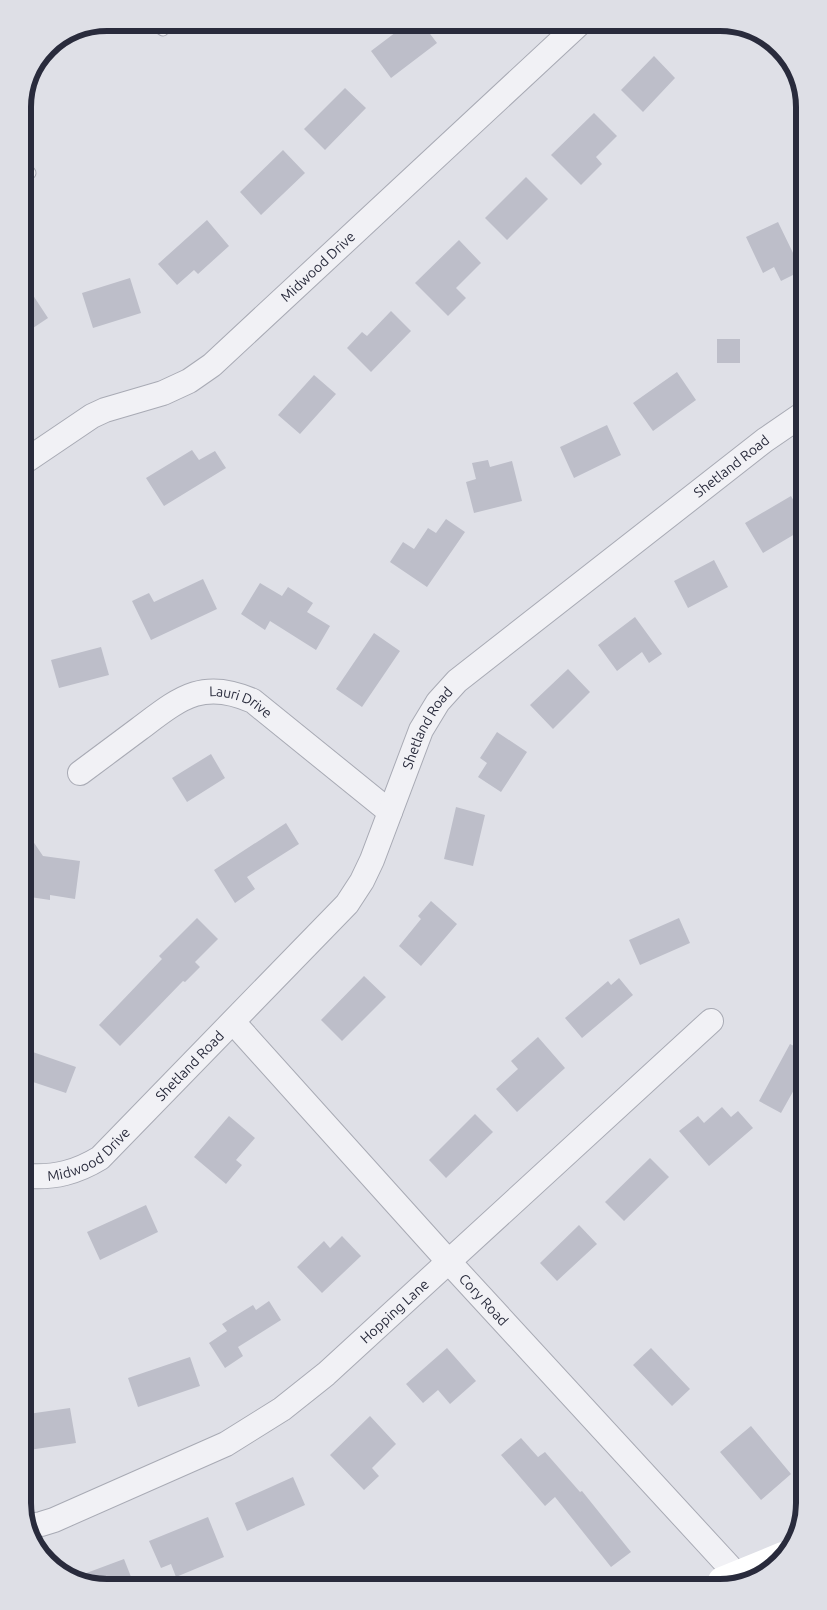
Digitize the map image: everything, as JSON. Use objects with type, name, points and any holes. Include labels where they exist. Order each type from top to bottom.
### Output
[{"type":"street","name":"Midwood Drive","points":[[31,457],[92,416],[105,410],[163,393],[189,381],[212,365],[571,31]]},
{"type":"street","name":"Shetland Road","points":[[141,1116],[346,904],[362,881],[372,860],[421,730],[438,702],[456,681],[766,440],[796,419]]},
{"type":"street","name":"Lauri Drive","points":[[80,773],[169,706],[192,695],[218,690],[236,693],[253,701],[390,812]]},
{"type":"street","name":"Hopping Lane","points":[[35,1525],[54,1520],[226,1444],[282,1409],[326,1374],[711,1021]]},
{"type":"street","name":"Cory Road","points":[[233,1022],[729,1578]]},
{"type":"street","name":"Midwood Drive","points":[[31,1176],[62,1175],[85,1167],[100,1158],[141,1116]]},
{"type":"street","points":[[730,1578],[766,1563]]},
{"type":"building","points":[[397,31],[428,31],[437,43],[391,78],[371,51]]},
{"type":"building","points":[[654,56],[675,78],[643,112],[621,90]]},
{"type":"building","points":[[345,88],[366,108],[325,150],[304,129]]},
{"type":"building","points":[[594,113],[617,136],[596,157],[602,164],[581,185],[551,155]]},
{"type":"building","points":[[283,150],[305,173],[261,215],[240,192]]},
{"type":"building","points":[[526,177],[548,199],[507,240],[485,218]]},
{"type":"building","points":[[207,220],[229,246],[198,274],[194,270],[177,285],[158,264]]},
{"type":"building","points":[[778,222],[794,255],[796,254],[796,274],[781,281],[774,267],[763,273],[746,237]]},
{"type":"building","points":[[459,240],[481,263],[456,288],[466,298],[448,316],[415,283]]},
{"type":"building","points":[[130,278],[141,313],[93,328],[82,293]]},
{"type":"building","points":[[31,292],[48,318],[31,329]]},
{"type":"building","points":[[391,311],[411,331],[371,372],[347,348],[362,332],[367,336]]},
{"type":"building","points":[[717,339],[740,339],[740,363],[717,363]]},
{"type":"building","points":[[677,372],[696,400],[653,431],[633,403]]},
{"type":"building","points":[[314,375],[336,394],[300,434],[278,415]]},
{"type":"building","points":[[607,425],[621,455],[574,478],[560,447]]},
{"type":"building","points":[[192,450],[199,460],[215,451],[226,468],[164,506],[146,478]]},
{"type":"building","points":[[488,460],[490,467],[512,461],[522,501],[474,513],[466,482],[476,479],[472,463]]},
{"type":"building","points":[[791,496],[796,505],[796,533],[763,553],[745,523]]},
{"type":"building","points":[[446,519],[465,532],[427,587],[390,562],[403,542],[414,549],[428,528],[436,533]]},
{"type":"building","points":[[714,560],[728,587],[688,608],[674,581]]},
{"type":"building","points":[[203,579],[217,609],[151,640],[132,601],[149,593],[154,602]]},
{"type":"building","points":[[260,583],[282,596],[288,587],[313,603],[307,612],[330,626],[316,650],[270,621],[265,630],[241,614]]},
{"type":"building","points":[[635,617],[662,654],[649,663],[642,652],[617,671],[598,645]]},
{"type":"building","points":[[374,633],[400,651],[362,707],[336,689]]},
{"type":"building","points":[[101,647],[109,675],[59,688],[51,660]]},
{"type":"building","points":[[568,669],[590,692],[553,729],[530,705]]},
{"type":"building","points":[[497,732],[527,752],[501,792],[478,777],[487,763],[480,758]]},
{"type":"building","points":[[211,754],[225,778],[187,802],[172,778]]},
{"type":"building","points":[[456,807],[485,815],[473,866],[444,859]]},
{"type":"building","points":[[286,823],[299,844],[247,877],[255,889],[235,903],[214,870]]},
{"type":"building","points":[[31,838],[43,856],[80,861],[75,899],[50,895],[50,900],[31,897]]},
{"type":"building","points":[[431,901],[457,924],[421,966],[399,946],[421,919],[418,916]]},
{"type":"building","points":[[197,918],[218,939],[195,962],[200,967],[185,982],[183,981],[120,1046],[99,1025],[162,959],[159,956]]},
{"type":"building","points":[[679,918],[690,943],[640,965],[629,940]]},
{"type":"building","points":[[364,976],[386,997],[342,1041],[321,1020]]},
{"type":"building","points":[[619,978],[633,995],[582,1038],[565,1018],[608,981],[611,985]]},
{"type":"building","points":[[538,1037],[565,1068],[517,1112],[496,1089],[518,1069],[511,1061]]},
{"type":"building","points":[[790,1044],[796,1047],[796,1088],[781,1113],[759,1101]]},
{"type":"building","points":[[31,1051],[76,1067],[66,1093],[31,1081]]},
{"type":"building","points":[[722,1107],[731,1117],[738,1111],[753,1128],[709,1166],[679,1131],[698,1116],[704,1123]]},
{"type":"building","points":[[475,1114],[493,1132],[446,1178],[429,1160]]},
{"type":"building","points":[[229,1116],[255,1138],[236,1160],[242,1165],[226,1184],[194,1157]]},
{"type":"building","points":[[650,1158],[669,1177],[624,1221],[605,1202]]},
{"type":"building","points":[[146,1205],[158,1232],[100,1260],[87,1232]]},
{"type":"building","points":[[579,1225],[597,1244],[557,1281],[540,1263]]},
{"type":"building","points":[[342,1236],[361,1256],[322,1293],[297,1267],[324,1241],[330,1248]]},
{"type":"building","points":[[269,1301],[281,1320],[238,1347],[243,1356],[225,1368],[209,1343],[227,1331],[222,1324],[253,1305],[256,1310]]},
{"type":"building","points":[[447,1348],[476,1381],[450,1404],[438,1390],[423,1403],[406,1384]]},
{"type":"building","points":[[651,1348],[690,1389],[672,1406],[633,1365]]},
{"type":"building","points":[[190,1357],[200,1386],[138,1407],[128,1378]]},
{"type":"building","points":[[70,1408],[76,1443],[31,1450],[31,1414]]},
{"type":"building","points":[[370,1416],[396,1444],[372,1468],[379,1476],[364,1490],[330,1455]]},
{"type":"building","points":[[751,1426],[791,1474],[761,1500],[720,1452]]},
{"type":"building","points":[[521,1438],[538,1457],[545,1452],[580,1492],[582,1491],[631,1552],[611,1567],[555,1497],[545,1506],[501,1455]]},
{"type":"building","points":[[293,1477],[305,1505],[247,1531],[235,1503]]},
{"type":"building","points":[[208,1517],[224,1557],[176,1577],[171,1564],[161,1568],[149,1541]]},
{"type":"building","points":[[124,1559],[132,1579],[103,1579],[82,1575]]}]
